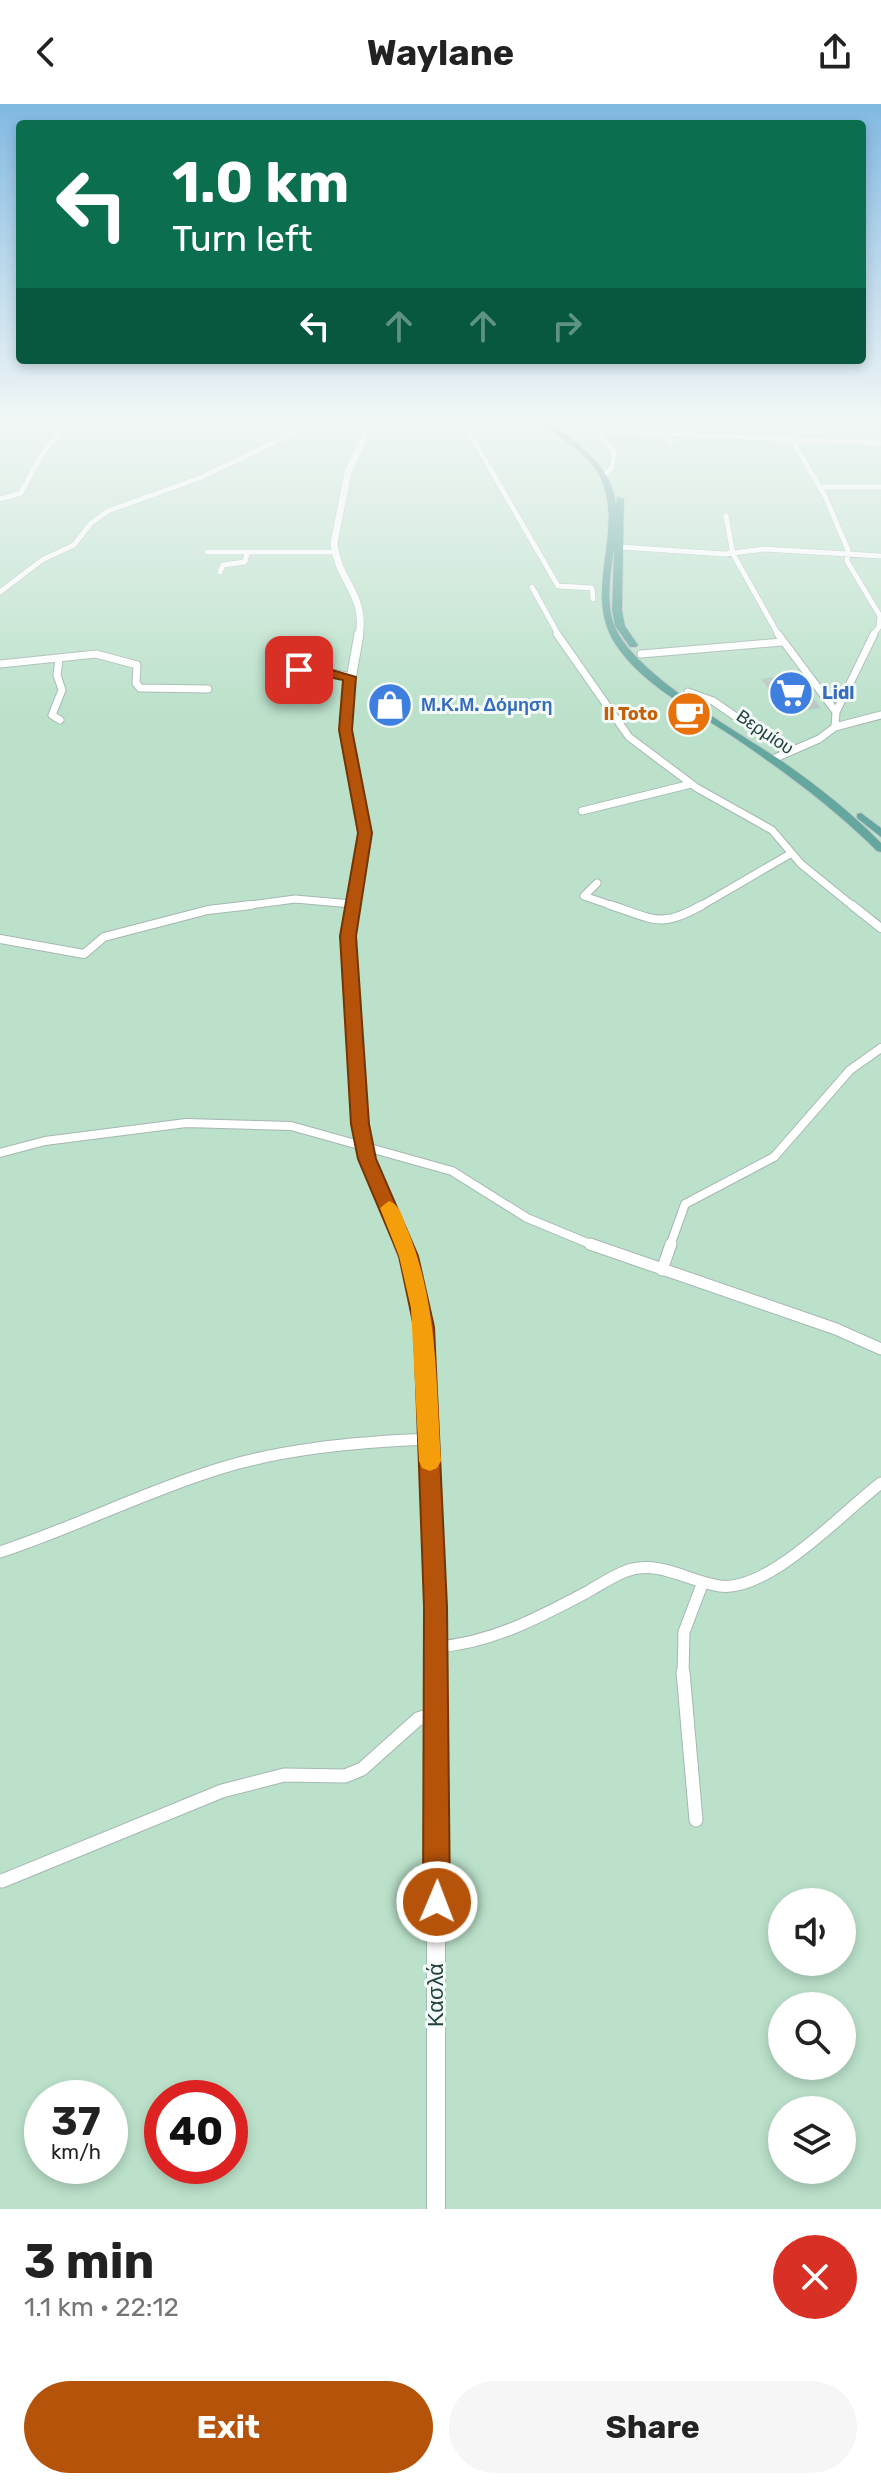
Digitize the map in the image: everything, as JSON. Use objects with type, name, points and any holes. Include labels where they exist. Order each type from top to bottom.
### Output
[{"type":"main road","name":"Βερμίου","points":[[611,518],[604,603],[613,634],[640,665],[661,681],[780,756]]},
{"type":"main road","name":"Βερμίου","points":[[620,518],[619,620],[641,654],[688,692],[780,756],[816,789],[875,830],[881,849]]},
{"type":"street","points":[[0,592],[42,560],[74,545],[98,518]]},
{"type":"street","points":[[207,552],[334,552],[339,518]]},
{"type":"street","points":[[519,518],[558,586],[592,588],[593,599]]},
{"type":"street","points":[[726,518],[733,554],[763,603],[769,622],[836,712]]},
{"type":"street","points":[[833,518],[847,556],[880,616],[879,627],[866,645],[836,712],[835,727]]},
{"type":"street","points":[[620,547],[661,547],[733,554],[789,550],[881,556]]},
{"type":"street","name":"Κασλά","points":[[334,552],[363,614],[350,677],[345,730],[365,833],[352,904],[348,952],[364,1149],[408,1256],[419,1294],[426,1350],[437,1713],[436,2209]]},
{"type":"street","points":[[220,572],[223,565],[245,562],[247,553]]},
{"type":"street","points":[[532,587],[554,631],[572,651],[596,694],[629,737],[691,784],[772,830],[790,854],[881,928]]},
{"type":"street","points":[[641,654],[782,642]]},
{"type":"street","points":[[0,664],[108,655],[137,665],[139,673],[136,683],[140,688],[208,689]]},
{"type":"street","points":[[59,659],[58,682],[62,690],[52,715],[60,720]]},
{"type":"street","points":[[299,670],[315,669],[350,677]]},
{"type":"street","points":[[780,756],[835,727],[881,715]]},
{"type":"street","points":[[582,811],[691,784]]},
{"type":"street","points":[[597,883],[584,896],[651,920],[670,921],[790,854]]},
{"type":"street","points":[[0,939],[84,954],[104,937],[215,909],[295,899],[352,904]]},
{"type":"street","points":[[662,1270],[685,1204],[774,1157],[850,1070],[881,1048]]},
{"type":"street","points":[[0,1153],[45,1141],[218,1122],[291,1126],[343,1138],[364,1149],[452,1171],[527,1218],[601,1249],[836,1329],[881,1349]]},
{"type":"street","points":[[0,1552],[62,1532],[207,1472],[335,1444],[429,1439]]},
{"type":"street","points":[[436,1647],[458,1647],[496,1634],[636,1568],[664,1567],[703,1582],[740,1586],[765,1573],[881,1483]]},
{"type":"street","points":[[696,1820],[681,1655],[684,1632],[703,1582]]},
{"type":"street","points":[[2,1881],[222,1791],[284,1775],[345,1776],[362,1769],[418,1719],[437,1713]]},
{"type":"green space","points":[[0,518],[881,518],[881,2209],[0,2209]]},
{"type":"building","name":"Lidl","points":[[794,674],[821,708],[787,713],[761,679]]},
{"type":"slow traffic","points":[[389,1208],[408,1256],[421,1308],[426,1350],[430,1461]]},
{"type":"place","name":"Lidl","points":[[791,693]]},
{"type":"place","name":"Μ.Κ.Μ. Δόμηση","points":[[390,705]]},
{"type":"place","name":"Il Toto","points":[[689,714]]},
{"type":"route","points":[[299,670],[315,669],[350,677],[346,692],[345,730],[365,833],[348,936],[360,1124],[367,1159],[408,1256],[424,1327],[436,1607],[437,1902]]}]
